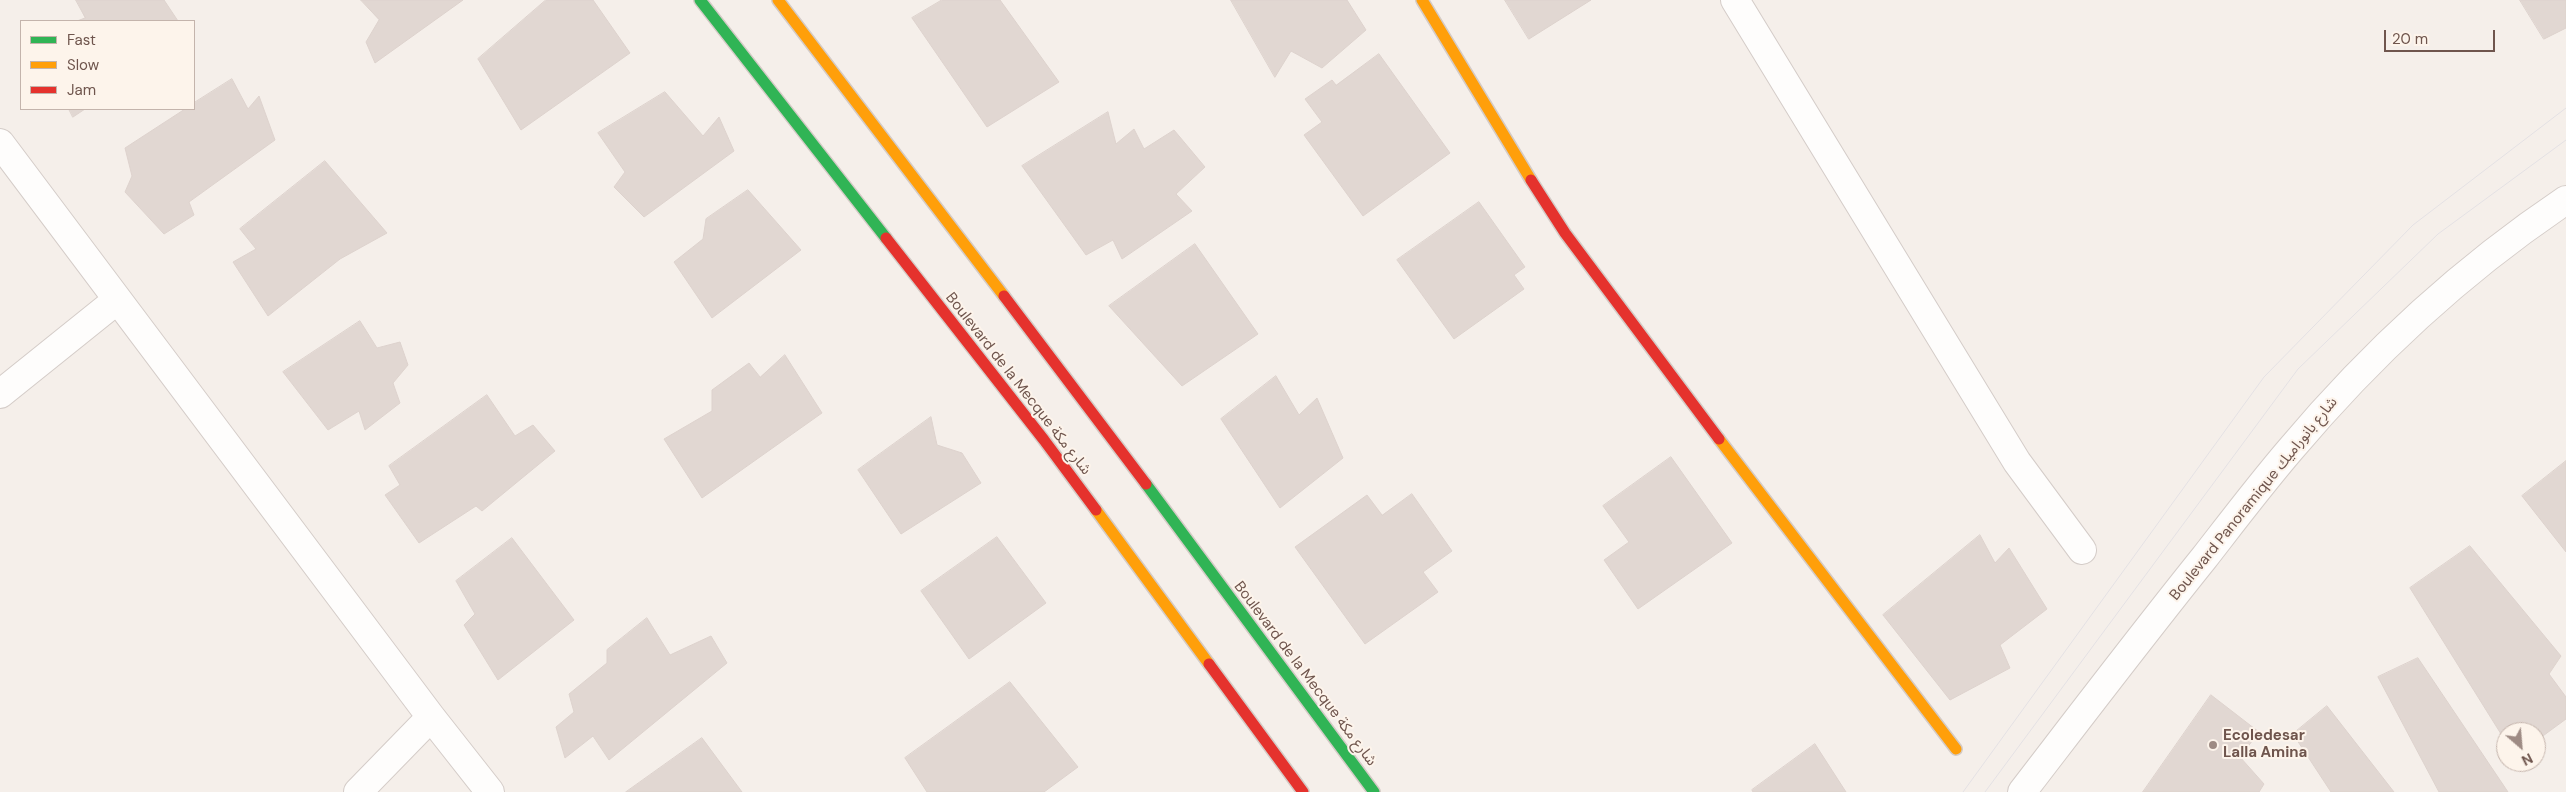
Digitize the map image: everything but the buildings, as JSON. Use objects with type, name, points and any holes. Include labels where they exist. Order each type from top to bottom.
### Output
[{"type":"main road","name":"Boulevard de la Mecque شارع مكة","points":[[700,0],[1044,440],[1303,792]]},
{"type":"main road","name":"Boulevard de la Mecque شارع مكة","points":[[778,0],[1126,457],[1374,792]]},
{"type":"main road","points":[[1422,0],[1503,136],[1566,233],[1647,345],[1956,749]]},
{"type":"street","points":[[1734,0],[2017,462],[2082,550]]},
{"type":"street","points":[[0,142],[431,717],[490,792]]},
{"type":"street","name":"Boulevard Panoramique شارع بانوراميك","points":[[2022,792],[2290,450],[2348,385],[2403,330],[2464,276],[2526,227],[2566,200]]},
{"type":"street","points":[[0,394],[117,300]]},
{"type":"street","points":[[358,792],[431,717]]},
{"type":"tram line","points":[[1963,792],[2264,377],[2413,225],[2566,108]]},
{"type":"tram line","points":[[1985,792],[2298,369],[2438,234],[2566,140]]},
{"type":"traffic: fast","points":[[700,0],[886,238]]},
{"type":"traffic: fast","points":[[1146,484],[1374,792]]},
{"type":"traffic: slow","points":[[778,0],[1004,296]]},
{"type":"traffic: slow","points":[[1422,0],[1531,180]]},
{"type":"traffic: slow","points":[[1719,439],[1956,749]]},
{"type":"traffic: slow","points":[[1096,510],[1209,664]]},
{"type":"traffic: jam","points":[[1531,180],[1565,233],[1719,439]]},
{"type":"traffic: jam","points":[[886,238],[1044,440],[1096,510]]},
{"type":"traffic: jam","points":[[1004,296],[1146,484]]},
{"type":"traffic: jam","points":[[1209,664],[1303,792]]},
{"type":"place","name":"Ecoledesar Lalla Amina","points":[[2213,745]]}]
